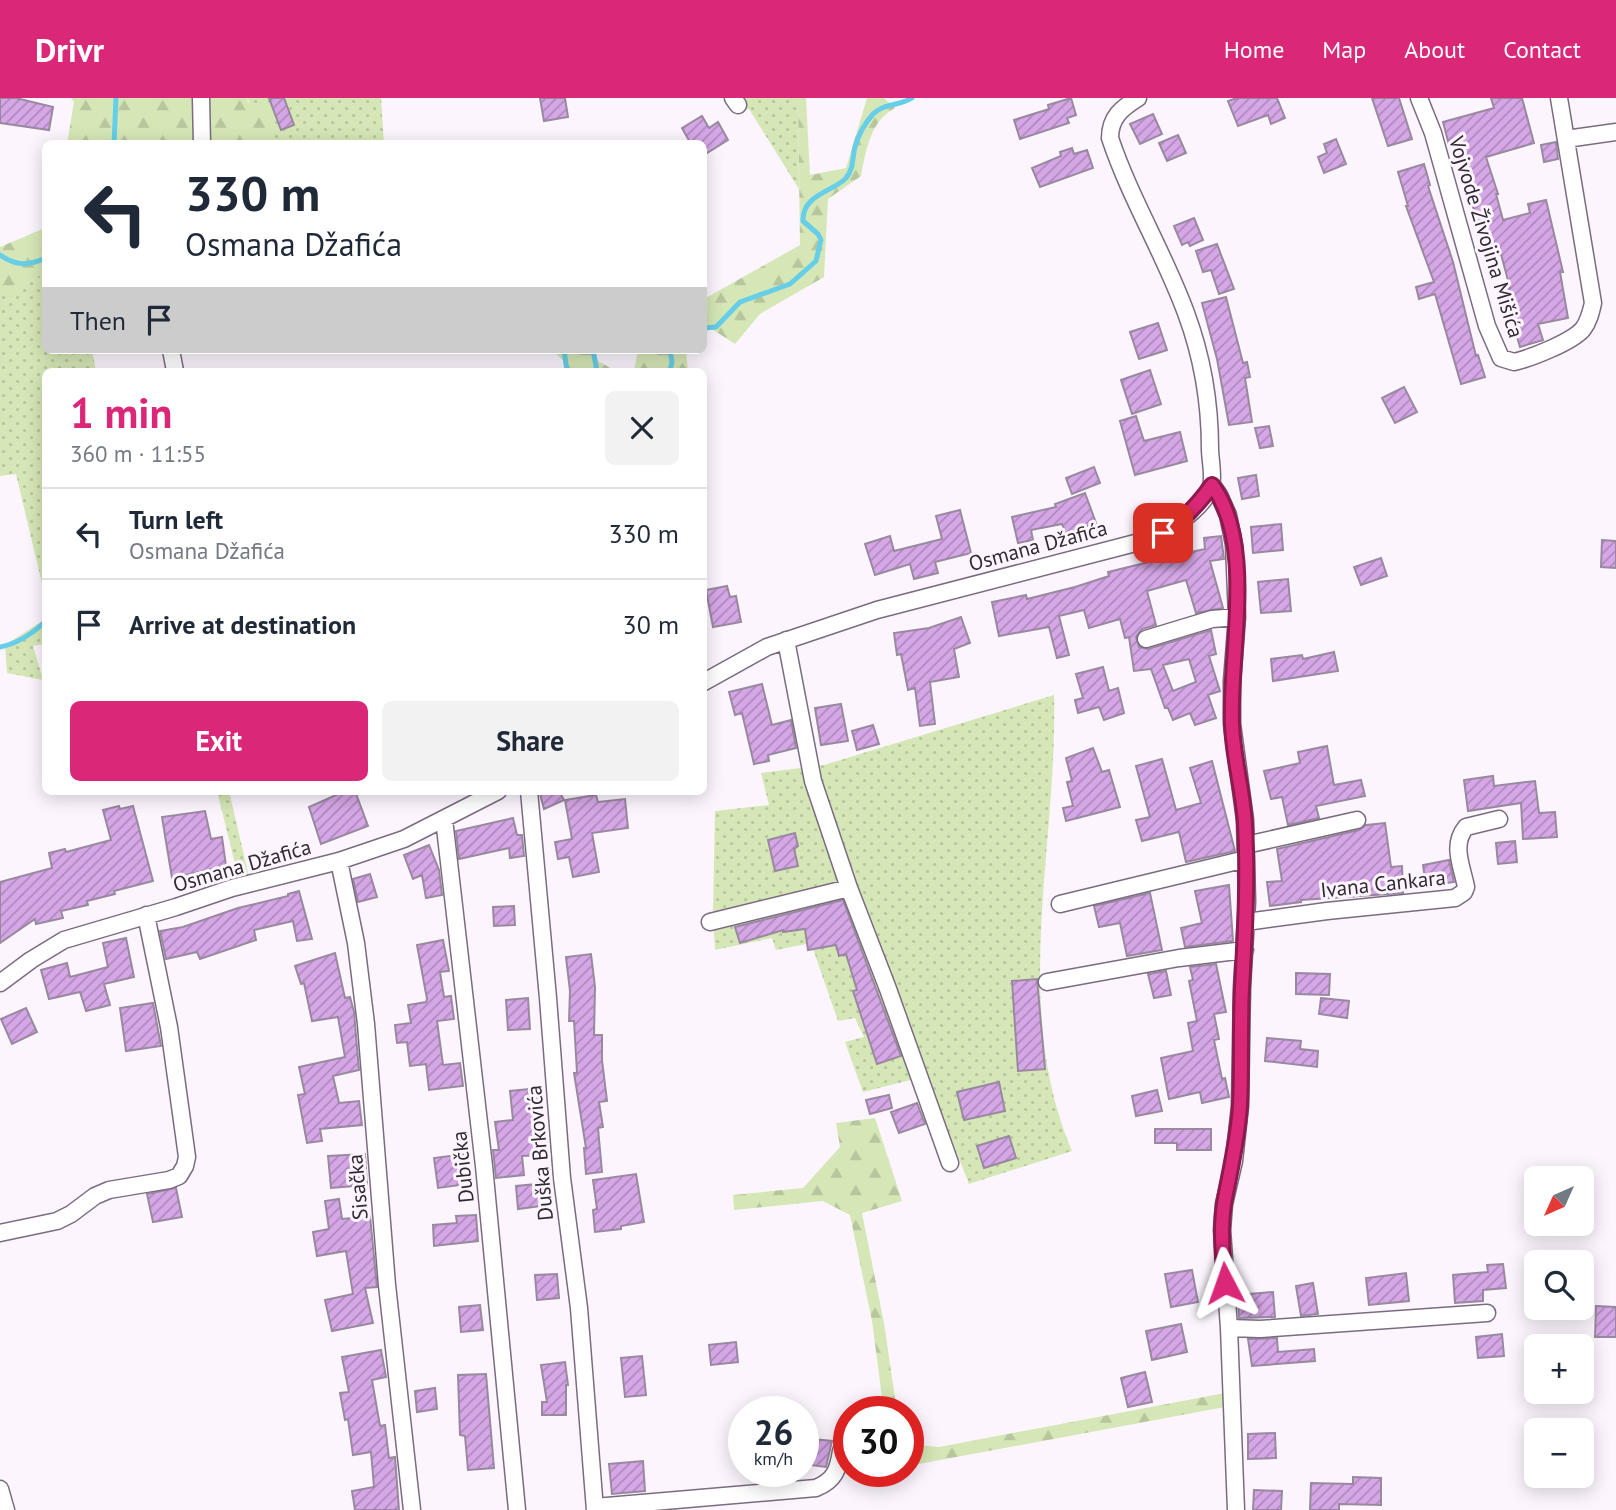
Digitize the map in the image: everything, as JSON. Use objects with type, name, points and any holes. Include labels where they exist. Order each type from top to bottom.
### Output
[{"type":"street","points":[[1138,98],[1122,108],[1114,118],[1110,128],[1111,138],[1186,314],[1204,378],[1210,420],[1212,485],[1220,495],[1228,515],[1234,545],[1237,617],[1232,724],[1246,852],[1246,922],[1240,1106],[1222,1230],[1236,1510]]},
{"type":"street","name":"Vojvode Živojina Mišića","points":[[1419,98],[1433,133],[1487,326],[1496,350],[1507,361],[1523,360],[1574,337],[1590,317],[1593,303],[1559,98]]},
{"type":"street","points":[[201,99],[202,140]]},
{"type":"street","points":[[1566,139],[1616,132]]},
{"type":"street","name":"Osmana Džafića","points":[[707,680],[767,647],[877,610],[1143,541],[1181,522],[1212,485]]},
{"type":"street","points":[[1146,639],[1212,619],[1237,617]]},
{"type":"street","points":[[786,640],[813,781],[849,888],[950,1163]]},
{"type":"street","name":"Osmana Džafića","points":[[0,983],[64,940],[232,887],[339,861],[404,839],[490,795]]},
{"type":"street","name":"Duška Brkovića","points":[[529,795],[562,1178],[579,1308],[595,1509]]},
{"type":"street","name":"Dubička","points":[[444,819],[484,1166],[517,1510]]},
{"type":"street","name":"Ivana Cankara","points":[[1246,922],[1460,896],[1465,887],[1457,848],[1460,836],[1466,827],[1499,819]]},
{"type":"street","points":[[1060,904],[1357,820]]},
{"type":"street","name":"Sisačka","points":[[339,861],[356,943],[366,1024],[387,1285],[412,1510]]},
{"type":"street","points":[[710,922],[849,888]]},
{"type":"street","points":[[0,1233],[57,1220],[109,1190],[169,1180],[179,1176],[185,1166],[187,1157],[171,1040],[146,915]]},
{"type":"street","points":[[1047,982],[1179,958],[1245,950]]},
{"type":"street","points":[[1229,1328],[1260,1329],[1487,1313]]},
{"type":"street","points":[[595,1509],[816,1488],[833,1477]]},
{"type":"street","points":[[0,1489],[6,1510]]},
{"type":"green space","points":[[71,98],[247,98],[248,102],[273,105],[273,140],[68,140],[74,102]]},
{"type":"green space","points":[[247,98],[381,98],[384,140],[271,140]]},
{"type":"green space","points":[[737,98],[798,98],[799,189],[749,109],[744,110]]},
{"type":"green space","points":[[798,98],[806,98],[810,175],[846,168],[867,98],[884,98],[895,108],[880,121],[870,138],[861,176],[828,199],[824,277],[760,314],[735,344],[707,326],[707,297],[800,245]]},
{"type":"green space","points":[[42,229],[42,274],[6,296],[0,292],[0,247]]},
{"type":"green space","points":[[42,274],[42,354],[93,354],[95,368],[42,368],[42,583],[16,474],[0,476],[0,292],[7,295]]},
{"type":"green space","points":[[556,354],[595,354],[598,361],[611,368],[567,368],[567,364]]},
{"type":"green space","points":[[637,354],[686,354],[688,368],[635,368]]},
{"type":"green space","points":[[42,621],[42,644],[33,646],[42,680],[7,673],[5,645]]},
{"type":"green space","points":[[1054,695],[1040,983],[1044,1040],[1054,1096],[1072,1151],[969,1184],[927,1076],[863,1092],[845,1042],[864,1037],[855,1018],[838,1021],[811,943],[776,950],[772,938],[715,950],[715,811],[769,805],[761,773],[824,765]]},
{"type":"green space","points":[[218,795],[230,795],[249,877],[239,880]]},
{"type":"green space","points":[[875,1118],[902,1201],[862,1213],[884,1323],[895,1396],[882,1396],[872,1321],[850,1215],[823,1201],[734,1210],[733,1195],[803,1188],[840,1147],[836,1123]]},
{"type":"green space","points":[[1225,1393],[1225,1407],[924,1463],[924,1446],[939,1447]]},
{"type":"building","points":[[0,98],[16,98],[53,107],[49,130],[0,123]]},
{"type":"building","points":[[269,98],[284,98],[294,125],[281,130]]},
{"type":"building","points":[[540,98],[565,98],[568,117],[544,121]]},
{"type":"building","points":[[1071,98],[1076,115],[1067,118],[1069,123],[1020,139],[1014,120],[1049,109],[1048,105]]},
{"type":"building","points":[[1237,98],[1277,98],[1285,118],[1271,124],[1268,115],[1238,126],[1228,101]]},
{"type":"building","points":[[1372,98],[1399,98],[1412,139],[1388,146]]},
{"type":"building","points":[[1491,98],[1522,98],[1534,143],[1486,157],[1503,220],[1530,213],[1528,204],[1546,200],[1563,272],[1560,272],[1568,318],[1538,324],[1543,340],[1520,347],[1509,310],[1505,311],[1499,291],[1510,288],[1501,254],[1487,258],[1467,186],[1453,144],[1449,145],[1443,122],[1494,108]]},
{"type":"building","points":[[1153,114],[1162,134],[1140,144],[1130,124]]},
{"type":"building","points":[[702,116],[709,128],[718,122],[728,140],[707,153],[707,140],[689,140],[682,128]]},
{"type":"building","points":[[1178,135],[1186,153],[1167,161],[1159,143]]},
{"type":"building","points":[[1336,139],[1346,164],[1324,173],[1318,157],[1327,153],[1324,144]]},
{"type":"building","points":[[1556,142],[1558,159],[1544,162],[1541,145]]},
{"type":"building","points":[[1072,148],[1074,154],[1087,150],[1093,168],[1040,187],[1032,168],[1061,156],[1060,152]]},
{"type":"building","points":[[1424,164],[1430,185],[1428,186],[1453,262],[1476,356],[1478,355],[1485,377],[1461,384],[1435,294],[1419,299],[1416,287],[1434,282],[1406,206],[1398,172]]},
{"type":"building","points":[[1194,218],[1203,240],[1190,246],[1188,242],[1182,245],[1174,226]]},
{"type":"building","points":[[1217,244],[1234,289],[1219,294],[1211,270],[1203,272],[1196,251]]},
{"type":"building","points":[[1226,297],[1243,363],[1247,362],[1250,377],[1245,378],[1252,422],[1229,425],[1217,359],[1202,303]]},
{"type":"building","points":[[1158,323],[1167,350],[1139,359],[1130,332]]},
{"type":"building","points":[[1150,370],[1161,404],[1132,414],[1121,380]]},
{"type":"building","points":[[1404,387],[1417,412],[1395,423],[1382,398]]},
{"type":"building","points":[[1136,416],[1144,441],[1180,432],[1187,461],[1135,475],[1120,421]]},
{"type":"building","points":[[1269,426],[1273,446],[1260,448],[1255,428]]},
{"type":"building","points":[[1094,467],[1100,483],[1072,494],[1066,478]]},
{"type":"building","points":[[1256,475],[1259,496],[1242,499],[1238,478]]},
{"type":"building","points":[[1085,493],[1096,523],[1066,534],[1062,524],[1031,530],[1033,540],[1018,543],[1012,517],[1056,507],[1055,504]]},
{"type":"building","points":[[960,510],[971,553],[935,562],[938,573],[914,579],[910,564],[875,575],[865,544],[890,536],[894,551],[942,539],[936,516]]},
{"type":"building","points":[[1281,524],[1283,550],[1253,553],[1251,527]]},
{"type":"building","points":[[1221,536],[1224,559],[1210,561],[1223,608],[1196,613],[1186,580],[1147,591],[1156,625],[1142,629],[1136,637],[1139,647],[1148,649],[1211,630],[1216,654],[1209,656],[1220,691],[1208,695],[1216,718],[1195,725],[1190,713],[1173,720],[1168,708],[1165,708],[1151,669],[1134,671],[1129,637],[1125,638],[1120,619],[1089,628],[1084,610],[1059,616],[1069,655],[1057,658],[1049,627],[999,636],[992,602],[1026,595],[1027,599],[1109,576],[1108,572],[1149,562],[1148,559],[1172,552],[1173,556],[1205,549],[1204,538]],"holes":[[[1189,659],[1196,682],[1173,691],[1163,665]]]},
{"type":"building","points":[[1602,540],[1616,541],[1616,568],[1601,567]]},
{"type":"building","points":[[1381,558],[1387,576],[1361,585],[1354,567]]},
{"type":"building","points":[[1288,579],[1291,611],[1261,613],[1258,582]]},
{"type":"building","points":[[727,586],[730,597],[736,596],[741,622],[713,627],[707,590]]},
{"type":"building","points":[[961,617],[970,643],[954,649],[959,677],[930,682],[935,724],[920,726],[915,688],[908,690],[901,654],[897,655],[894,633],[929,628]]},
{"type":"building","points":[[1334,652],[1338,671],[1273,681],[1271,659],[1302,655],[1303,659]]},
{"type":"building","points":[[1103,667],[1109,691],[1118,688],[1124,713],[1104,720],[1099,707],[1078,713],[1075,700],[1083,698],[1076,674]]},
{"type":"building","points":[[762,684],[772,725],[791,720],[796,748],[768,755],[769,761],[754,764],[742,713],[735,715],[729,692]]},
{"type":"building","points":[[841,704],[848,741],[821,745],[815,708]]},
{"type":"building","points":[[873,725],[879,744],[857,750],[852,731]]},
{"type":"building","points":[[1327,746],[1334,785],[1361,780],[1365,796],[1316,806],[1319,818],[1288,825],[1282,797],[1271,799],[1264,771],[1300,763],[1298,752]]},
{"type":"building","points":[[1093,748],[1102,772],[1109,770],[1120,807],[1066,821],[1063,808],[1073,806],[1067,782],[1072,781],[1066,758]]},
{"type":"building","points":[[1162,759],[1176,810],[1201,803],[1190,768],[1212,761],[1235,851],[1186,862],[1179,832],[1142,841],[1136,820],[1150,817],[1136,766]]},
{"type":"building","points":[[1493,776],[1494,786],[1535,781],[1539,813],[1555,812],[1557,837],[1523,839],[1521,803],[1468,811],[1464,780]]},
{"type":"building","points":[[336,795],[356,795],[368,826],[321,844],[309,807]]},
{"type":"building","points":[[540,795],[561,795],[564,800],[544,809]]},
{"type":"building","points":[[596,795],[598,802],[625,799],[628,828],[592,833],[599,872],[573,877],[569,857],[558,859],[555,842],[572,839],[565,800]]},
{"type":"building","points":[[119,806],[120,809],[133,806],[153,881],[114,891],[115,894],[87,901],[88,905],[61,911],[63,918],[36,924],[35,919],[0,943],[0,882],[52,868],[49,853],[65,849],[66,852],[111,840],[103,810]]},
{"type":"building","points":[[205,811],[211,839],[222,837],[226,866],[172,878],[162,817]]},
{"type":"building","points":[[513,818],[517,835],[522,835],[524,856],[510,858],[509,848],[459,859],[456,831]]},
{"type":"building","points":[[1385,823],[1391,867],[1402,866],[1403,893],[1301,900],[1270,906],[1267,882],[1282,881],[1277,849],[1359,830],[1366,825]]},
{"type":"building","points":[[795,833],[798,846],[794,849],[798,866],[775,871],[768,840]]},
{"type":"building","points":[[1515,841],[1517,862],[1498,864],[1496,843]]},
{"type":"building","points":[[429,845],[439,870],[442,895],[426,898],[422,875],[413,879],[404,855]]},
{"type":"building","points":[[1449,860],[1454,882],[1426,886],[1423,865]]},
{"type":"building","points":[[370,874],[377,897],[358,902],[353,879]]},
{"type":"building","points":[[1229,885],[1233,941],[1185,947],[1181,928],[1202,923],[1195,891]]},
{"type":"building","points":[[299,891],[312,939],[297,941],[293,921],[254,930],[256,940],[200,959],[197,952],[166,959],[160,931],[183,927]]},
{"type":"building","points":[[1150,893],[1162,950],[1127,956],[1120,923],[1099,927],[1094,906]]},
{"type":"building","points":[[843,900],[901,1056],[877,1064],[853,991],[857,990],[846,954],[839,956],[836,945],[808,950],[805,929],[783,930],[740,943],[735,927]]},
{"type":"building","points":[[514,906],[515,925],[494,926],[493,907]]},
{"type":"building","points":[[126,938],[134,977],[104,984],[110,1005],[86,1011],[80,992],[49,999],[41,970],[67,963],[70,977],[108,967],[103,943]]},
{"type":"building","points":[[443,940],[449,971],[440,972],[444,997],[451,996],[454,1019],[437,1021],[443,1065],[460,1063],[463,1086],[429,1090],[426,1064],[410,1066],[407,1042],[397,1043],[395,1025],[411,1023],[408,1005],[426,1002],[427,999],[417,945]]},
{"type":"building","points":[[335,953],[345,998],[350,997],[354,1012],[359,1070],[333,1076],[339,1103],[359,1101],[362,1125],[320,1129],[322,1141],[307,1143],[298,1095],[305,1094],[299,1067],[345,1057],[338,1017],[312,1021],[304,983],[301,984],[295,966]]},
{"type":"building","points":[[591,954],[595,987],[594,1035],[602,1035],[607,1101],[599,1102],[603,1127],[598,1128],[602,1172],[586,1174],[586,1148],[574,1073],[577,1073],[574,1021],[569,1021],[570,991],[566,957]]},
{"type":"building","points":[[1216,964],[1226,1012],[1214,1014],[1219,1039],[1214,1040],[1222,1079],[1225,1078],[1229,1097],[1202,1103],[1200,1092],[1169,1099],[1161,1058],[1193,1051],[1188,1023],[1197,1021],[1189,981],[1193,980],[1190,967]]},
{"type":"building","points":[[1166,971],[1171,995],[1154,998],[1148,974]]},
{"type":"building","points":[[1296,973],[1330,974],[1329,995],[1296,994]]},
{"type":"building","points":[[1037,979],[1045,1069],[1018,1071],[1012,981]]},
{"type":"building","points":[[528,998],[530,1029],[508,1030],[506,1000]]},
{"type":"building","points":[[1321,998],[1349,1001],[1347,1018],[1319,1014]]},
{"type":"building","points":[[153,1003],[161,1046],[126,1051],[120,1008]]},
{"type":"building","points":[[26,1008],[37,1032],[12,1044],[1,1019]]},
{"type":"building","points":[[1267,1038],[1301,1041],[1300,1049],[1318,1051],[1317,1067],[1265,1061]]},
{"type":"building","points":[[999,1082],[1005,1111],[964,1120],[957,1092]]},
{"type":"building","points":[[539,1088],[544,1155],[522,1156],[524,1175],[496,1178],[493,1150],[499,1150],[495,1122],[513,1120],[510,1091]]},
{"type":"building","points":[[1157,1090],[1162,1111],[1136,1116],[1132,1096]]},
{"type":"building","points":[[889,1095],[892,1108],[870,1114],[866,1100]]},
{"type":"building","points":[[917,1103],[925,1124],[899,1133],[891,1112]]},
{"type":"building","points":[[1155,1129],[1211,1129],[1211,1150],[1177,1150],[1177,1143],[1155,1143]]},
{"type":"building","points":[[1009,1136],[1016,1158],[984,1168],[977,1146]]},
{"type":"building","points":[[365,1154],[367,1185],[331,1188],[328,1156]]},
{"type":"building","points":[[464,1154],[468,1184],[438,1188],[434,1158]]},
{"type":"building","points":[[636,1174],[644,1222],[621,1226],[621,1229],[595,1232],[593,1210],[597,1209],[593,1180]]},
{"type":"building","points":[[547,1183],[549,1205],[518,1209],[516,1186]]},
{"type":"building","points":[[176,1188],[182,1217],[153,1222],[147,1194]]},
{"type":"building","points":[[339,1199],[342,1219],[370,1216],[377,1287],[365,1288],[373,1323],[332,1331],[325,1300],[353,1294],[346,1251],[317,1256],[313,1232],[329,1229],[325,1201]]},
{"type":"building","points":[[476,1215],[478,1241],[434,1246],[433,1225],[457,1223],[456,1216]]},
{"type":"building","points":[[1503,1264],[1506,1288],[1483,1290],[1483,1301],[1455,1303],[1453,1275],[1488,1272],[1487,1265]]},
{"type":"building","points":[[1192,1270],[1198,1302],[1171,1307],[1165,1274]]},
{"type":"building","points":[[1406,1273],[1409,1301],[1369,1305],[1366,1278]]},
{"type":"building","points":[[557,1274],[559,1298],[537,1300],[535,1275]]},
{"type":"building","points":[[1313,1283],[1318,1314],[1301,1316],[1296,1286]]},
{"type":"building","points":[[1273,1292],[1275,1317],[1239,1318],[1238,1295]]},
{"type":"building","points":[[480,1305],[483,1330],[461,1332],[459,1307]]},
{"type":"building","points":[[1596,1306],[1616,1307],[1616,1337],[1595,1337]]},
{"type":"building","points":[[1181,1324],[1187,1352],[1152,1360],[1146,1331]]},
{"type":"building","points":[[1502,1334],[1504,1356],[1478,1358],[1476,1337]]},
{"type":"building","points":[[1277,1338],[1278,1352],[1314,1349],[1315,1361],[1252,1366],[1248,1339]]},
{"type":"building","points":[[736,1342],[738,1362],[711,1365],[709,1345]]},
{"type":"building","points":[[381,1350],[386,1377],[372,1380],[380,1426],[385,1425],[389,1458],[395,1457],[399,1510],[355,1510],[352,1491],[374,1487],[371,1452],[353,1455],[348,1419],[345,1420],[340,1393],[349,1392],[342,1357]]},
{"type":"building","points":[[642,1356],[646,1395],[625,1397],[621,1358]]},
{"type":"building","points":[[565,1362],[568,1385],[566,1415],[542,1415],[542,1402],[547,1402],[541,1365]]},
{"type":"building","points":[[1145,1372],[1152,1402],[1128,1407],[1121,1378]]},
{"type":"building","points":[[486,1374],[494,1468],[468,1470],[465,1436],[460,1435],[458,1375]]},
{"type":"building","points":[[435,1388],[437,1409],[417,1412],[415,1391]]},
{"type":"building","points":[[1275,1433],[1276,1458],[1248,1459],[1248,1434]]},
{"type":"building","points":[[819,1440],[832,1441],[826,1467],[819,1466]]},
{"type":"building","points":[[643,1461],[645,1491],[612,1494],[609,1464]]},
{"type":"building","points":[[1353,1477],[1381,1478],[1381,1505],[1339,1504],[1339,1510],[1310,1510],[1311,1483],[1353,1484]]},
{"type":"building","points":[[1254,1490],[1282,1491],[1281,1510],[1253,1510]]},
{"type":"waterway","points":[[114,140],[116,98]]},
{"type":"waterway","points":[[707,328],[716,327],[740,302],[790,284],[816,261],[821,240],[803,221],[808,205],[849,175],[858,138],[873,114],[877,110],[912,98]]},
{"type":"waterway","points":[[0,255],[22,264],[42,259]]},
{"type":"waterway","points":[[565,354],[567,368]]},
{"type":"waterway","points":[[594,354],[596,368]]},
{"type":"waterway","points":[[671,354],[671,368]]},
{"type":"waterway","points":[[0,647],[13,643],[42,625]]},
{"type":"route","points":[[1163,533],[1181,522],[1212,485],[1220,495],[1228,515],[1234,545],[1237,631],[1232,681],[1232,724],[1245,820],[1247,902],[1240,1106],[1222,1230],[1225,1283]]}]
